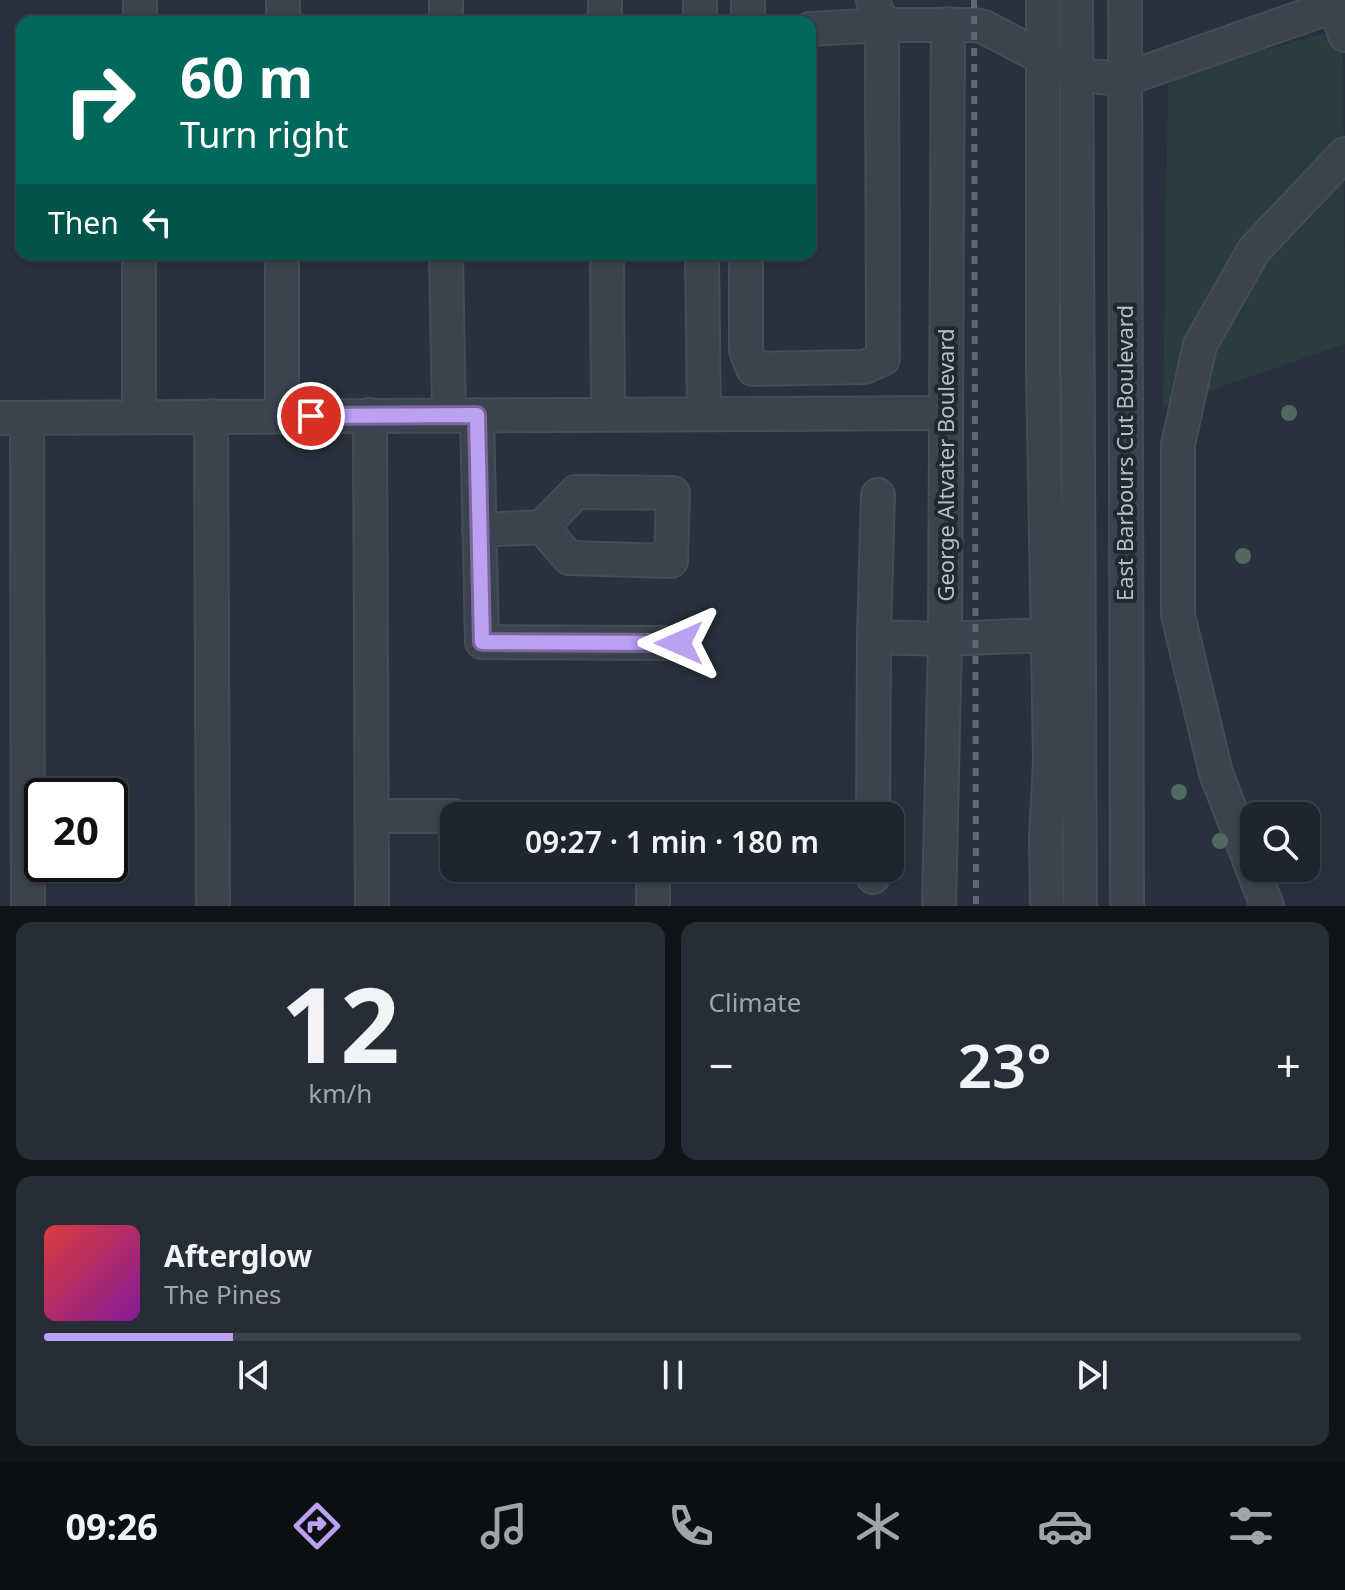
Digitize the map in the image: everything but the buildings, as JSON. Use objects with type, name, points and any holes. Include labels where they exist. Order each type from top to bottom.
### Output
[{"type":"street","points":[[1043,0],[1044,443],[1064,634],[1050,760],[1047,906]]},
{"type":"street","name":"East Barbours Cut Boulevard","points":[[1076,0],[1078,425],[1064,634],[1080,906]]},
{"type":"street","name":"East Barbours Cut Boulevard","points":[[1125,0],[1127,906]]},
{"type":"street","points":[[816,28],[878,12],[984,27],[1076,75],[1125,79],[1339,11]]},
{"type":"street","points":[[746,260],[746,351],[753,369],[864,367],[883,359],[878,12]]},
{"type":"street","name":"George Altvater Boulevard","points":[[939,906],[945,639],[948,24]]},
{"type":"street","points":[[1267,906],[1216,773],[1178,615],[1178,444],[1200,345],[1254,250],[1345,154]]},
{"type":"street","points":[[139,260],[139,417]]},
{"type":"street","points":[[282,260],[282,416]]},
{"type":"street","points":[[447,260],[479,530],[482,642],[679,643]]},
{"type":"street","points":[[607,260],[608,415]]},
{"type":"street","points":[[702,260],[704,414]]},
{"type":"street","points":[[28,906],[14,418],[946,413]]},
{"type":"street","points":[[370,415],[372,906]]},
{"type":"street","points":[[211,416],[213,906]]},
{"type":"street","points":[[1078,425],[1125,424]]},
{"type":"street","points":[[873,802],[878,495]]},
{"type":"street","points":[[479,530],[542,527]]},
{"type":"street","points":[[874,637],[945,639],[1125,632]]},
{"type":"street","points":[[372,816],[440,816]]},
{"type":"street","points":[[653,882],[653,906]]},
{"type":"shaded area","points":[[1343,29],[1345,344],[1163,407],[1168,75]]},
{"type":"railway","points":[[974,0],[976,906]]},
{"type":"route","points":[[311,416],[477,415],[482,642],[679,643]]}]
